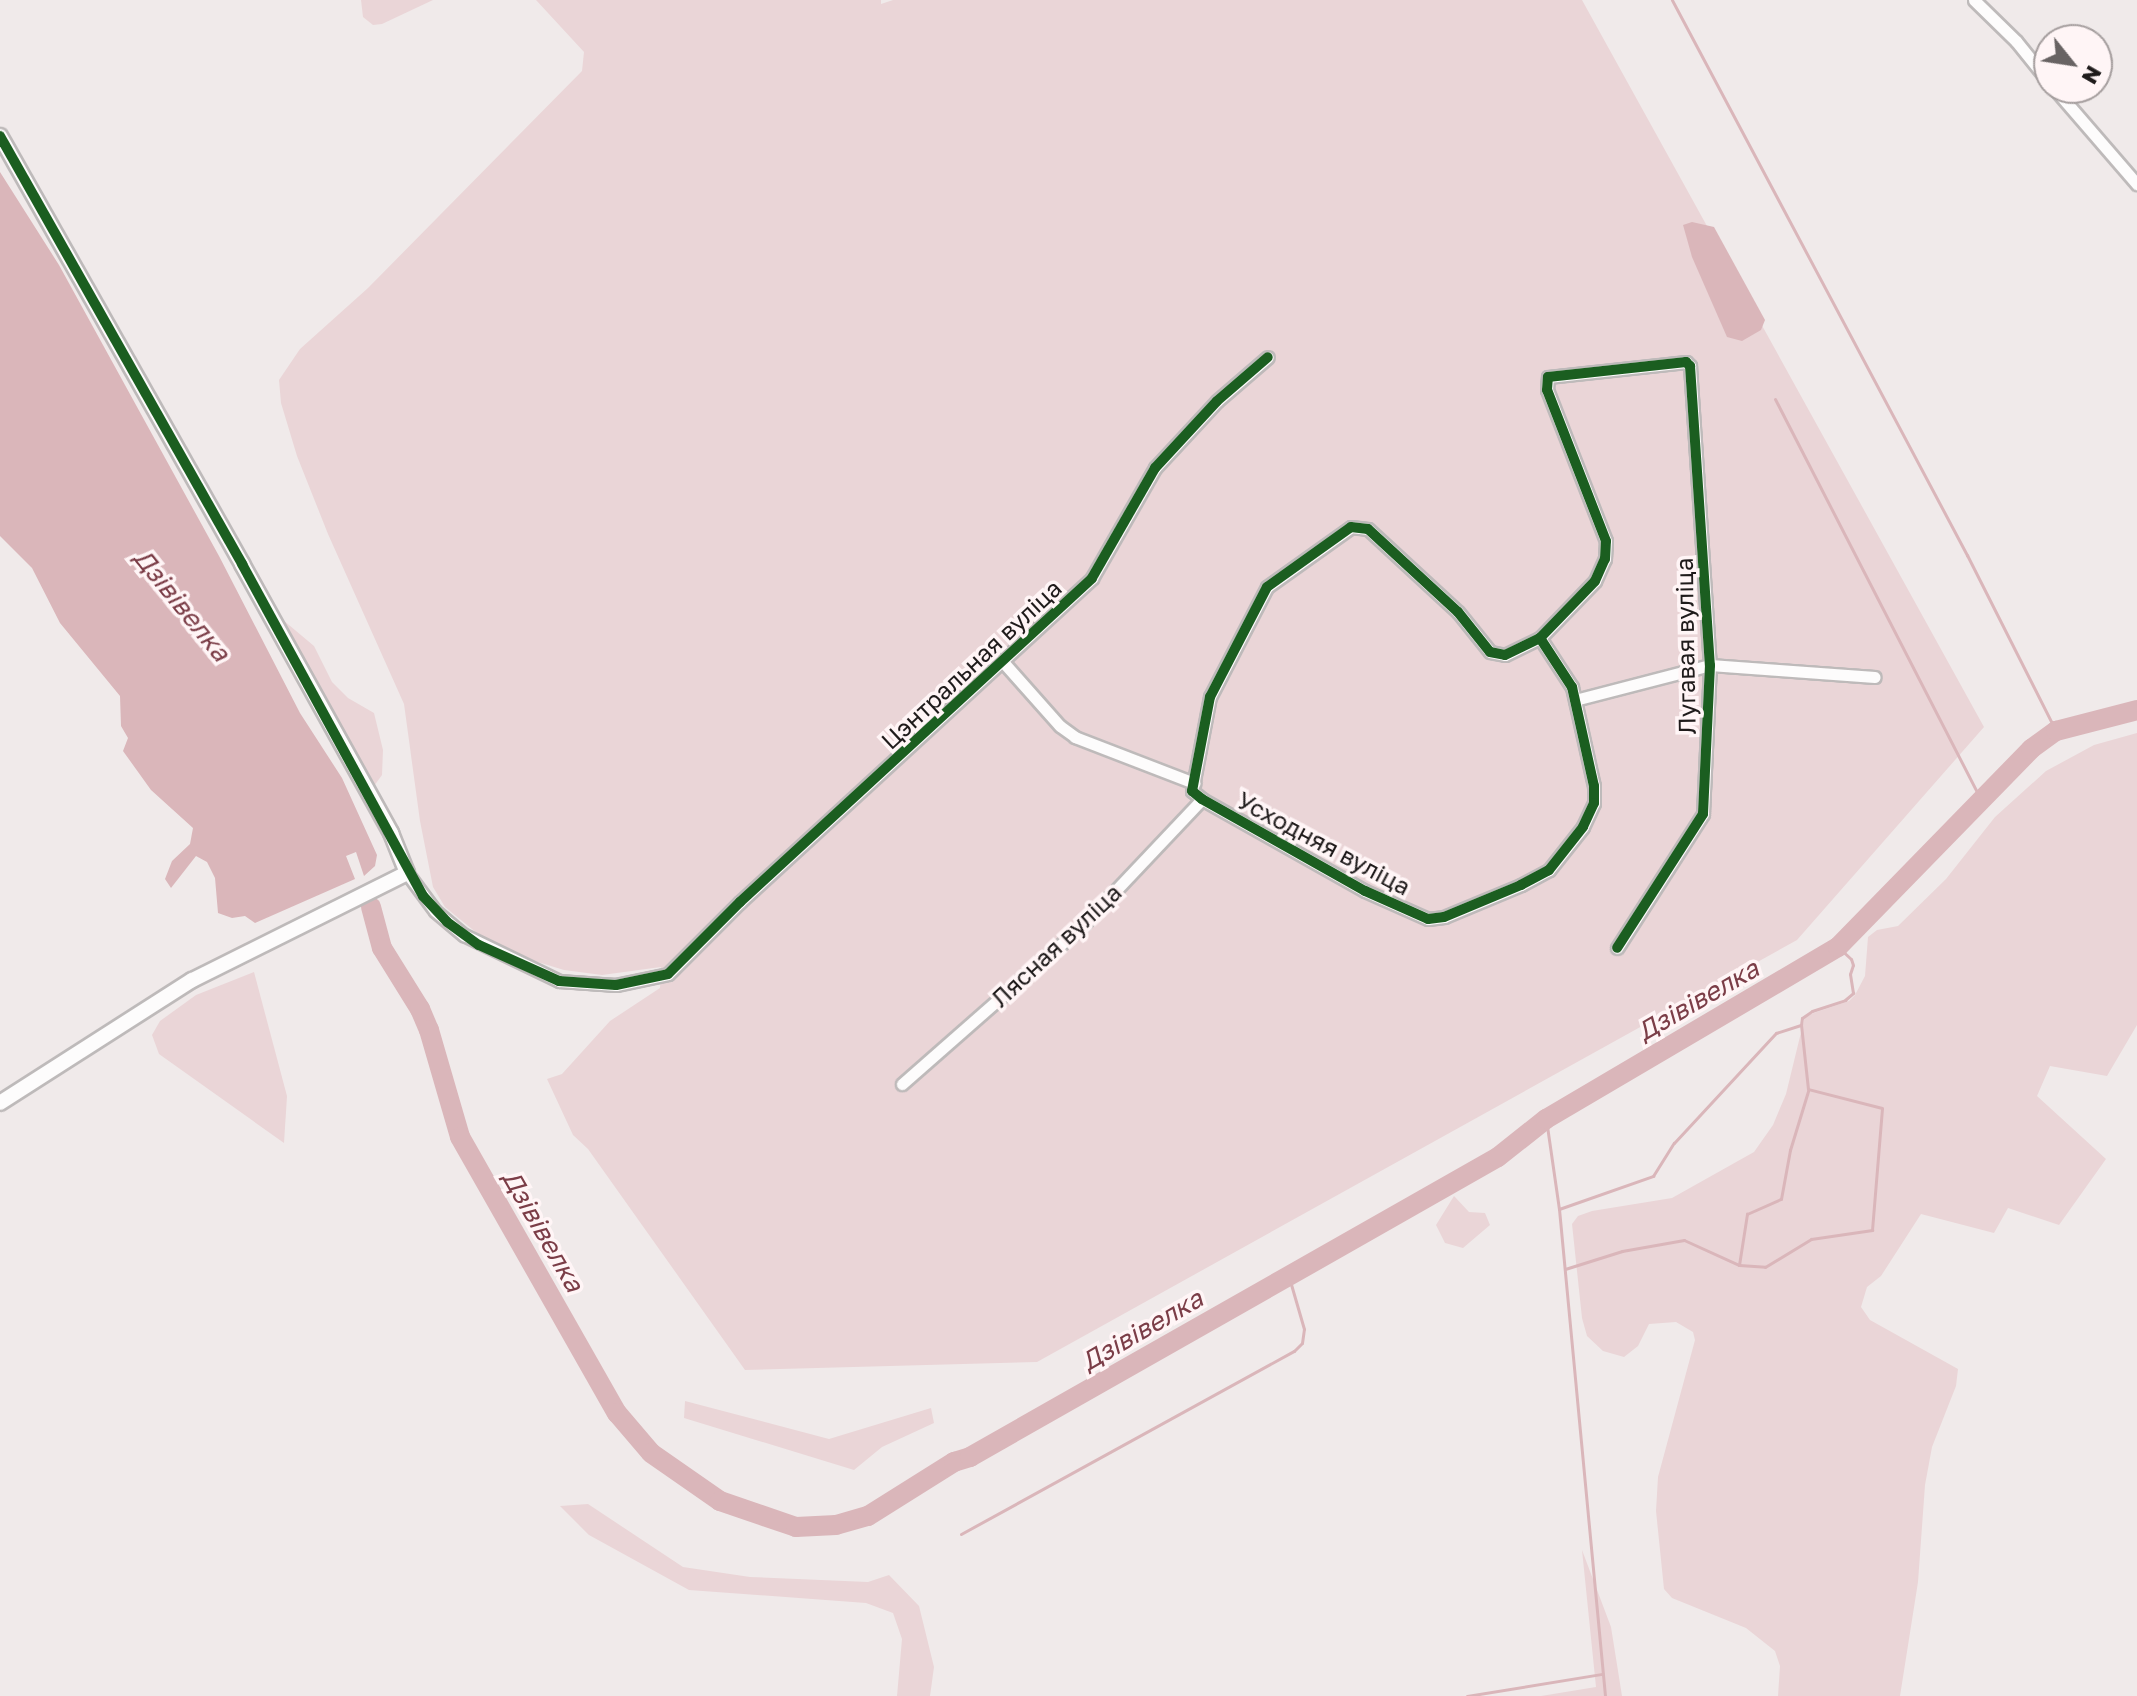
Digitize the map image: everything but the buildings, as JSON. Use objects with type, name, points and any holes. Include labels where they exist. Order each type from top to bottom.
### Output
[{"type":"street","points":[[1974,0],[2033,62]]},
{"type":"street","points":[[2068,104],[2137,184]]},
{"type":"street","points":[[0,136],[391,833],[407,873],[192,980],[0,1103]]},
{"type":"street","name":"Цэнтральная вуліца","points":[[407,873],[435,911],[464,935],[495,953],[559,981],[616,985],[668,974],[740,902],[1004,663],[1092,578],[1155,468],[1217,401],[1268,357]]},
{"type":"street","name":"Лугавая вуліца","points":[[1540,638],[1595,581],[1605,559],[1606,541],[1547,390],[1548,377],[1680,361],[1690,366],[1710,665],[1703,814],[1617,948]]},
{"type":"street","points":[[1202,799],[1192,791],[1210,697],[1267,587],[1351,527],[1368,529],[1458,612],[1490,652],[1505,655],[1540,638],[1572,687],[1575,700],[1710,665],[1875,677]]},
{"type":"street","points":[[1004,663],[1060,726],[1075,737],[1194,783]]},
{"type":"street","name":"Усходняя вуліца","points":[[1202,799],[1365,891],[1428,919],[1444,917],[1549,870],[1583,827],[1594,803],[1594,786],[1575,700]]},
{"type":"street","name":"Лясная вуліца","points":[[902,1084],[1083,925],[1202,799]]},
{"type":"shaded area","points":[[361,0],[433,0],[382,24],[373,25],[363,17]]},
{"type":"shaded area","points":[[536,0],[881,0],[881,4],[893,0],[1582,0],[1984,727],[1797,940],[1037,1362],[745,1370],[588,1149],[573,1135],[547,1079],[562,1074],[610,1021],[660,988],[661,967],[602,975],[564,970],[528,959],[478,934],[445,907],[433,887],[420,821],[404,704],[328,534],[297,456],[281,403],[279,380],[300,349],[368,288],[582,71],[584,52]]},
{"type":"shaded area","points":[[283,620],[314,646],[332,682],[348,698],[374,713],[383,750],[382,775],[374,786]]},
{"type":"shaded area","points":[[2137,733],[2137,1025],[2107,1076],[2050,1066],[2037,1096],[2106,1159],[2059,1225],[2008,1208],[1994,1233],[1921,1214],[1881,1276],[1867,1287],[1861,1307],[1870,1320],[1958,1369],[1956,1386],[1932,1447],[1925,1485],[1918,1582],[1900,1696],[1778,1696],[1780,1666],[1775,1651],[1746,1628],[1672,1598],[1664,1589],[1656,1511],[1658,1477],[1695,1340],[1693,1332],[1676,1322],[1649,1324],[1638,1346],[1624,1357],[1603,1351],[1587,1336],[1582,1318],[1572,1224],[1578,1216],[1592,1211],[1672,1198],[1754,1152],[1773,1125],[1786,1094],[1805,1016],[1849,1001],[1855,995],[1865,976],[1868,937],[1877,930],[1898,926],[1946,879],[1995,817],[2046,771],[2094,745]]},
{"type":"shaded area","points":[[254,972],[287,1096],[284,1143],[159,1054],[152,1035],[160,1021],[196,995]]},
{"type":"shaded area","points":[[1454,1196],[1469,1212],[1485,1213],[1490,1225],[1463,1248],[1445,1243],[1436,1225]]},
{"type":"shaded area","points":[[685,1401],[829,1439],[931,1408],[934,1423],[882,1447],[854,1470],[684,1418]]},
{"type":"shaded area","points":[[588,1504],[683,1567],[750,1577],[868,1582],[889,1575],[919,1606],[934,1667],[930,1696],[897,1696],[902,1639],[893,1613],[866,1603],[689,1590],[589,1535],[560,1506]]},
{"type":"shaded area","points":[[1582,1550],[1611,1627],[1622,1696],[1541,1696],[1596,1687]]},
{"type":"water","points":[[0,172],[59,265],[219,556],[300,713],[342,778],[377,855],[375,866],[364,876],[356,852],[346,856],[355,879],[255,923],[245,916],[232,918],[218,913],[215,878],[207,862],[196,856],[171,888],[165,879],[172,861],[190,844],[193,828],[151,790],[123,751],[128,738],[121,726],[120,696],[60,623],[32,568],[0,536]]},
{"type":"water","points":[[1692,222],[1714,227],[1765,320],[1761,330],[1742,341],[1727,337],[1692,257],[1683,225]]},
{"type":"waterway","points":[[1672,0],[1967,555],[2056,731]]},
{"type":"waterway","points":[[1775,399],[1980,798]]},
{"type":"waterway","name":"Дзівівелка","points":[[371,907],[382,948],[420,1009],[429,1030],[460,1137],[617,1413],[651,1453],[720,1501],[796,1527],[836,1525],[868,1516],[954,1462],[970,1457],[1498,1157],[1546,1119],[1838,947],[2031,749],[2056,731],[2137,710]]},
{"type":"waterway","points":[[1559,1209],[1653,1176],[1674,1143],[1776,1033],[1801,1025],[1802,1018],[1812,1011],[1845,1000],[1853,993],[1850,974],[1853,965],[1838,947]]},
{"type":"waterway","points":[[1565,1269],[1622,1251],[1684,1240],[1739,1265],[1765,1267],[1811,1239],[1872,1230],[1882,1108],[1808,1089],[1801,1025]]},
{"type":"waterway","points":[[1739,1265],[1747,1214],[1781,1199],[1790,1150],[1808,1091]]},
{"type":"waterway","points":[[1546,1119],[1559,1209],[1605,1696]]},
{"type":"waterway","points":[[961,1534],[1294,1351],[1302,1343],[1304,1329],[1288,1274]]},
{"type":"waterway","points":[[1467,1696],[1602,1674]]},
{"type":"cycle path","points":[[0,136],[242,564],[423,896],[447,922],[479,945],[559,981],[616,985],[668,974],[740,902],[1092,578],[1155,468],[1217,401],[1268,357]]},
{"type":"cycle path","points":[[1540,638],[1572,687],[1594,786],[1594,803],[1583,827],[1549,870],[1521,885],[1444,917],[1428,919],[1365,891],[1192,791],[1210,697],[1267,587],[1351,527],[1368,529],[1458,612],[1490,652],[1505,655],[1540,638],[1595,581],[1605,559],[1606,541],[1547,390],[1548,377],[1686,362],[1690,366],[1710,665],[1703,814],[1617,948]]}]
